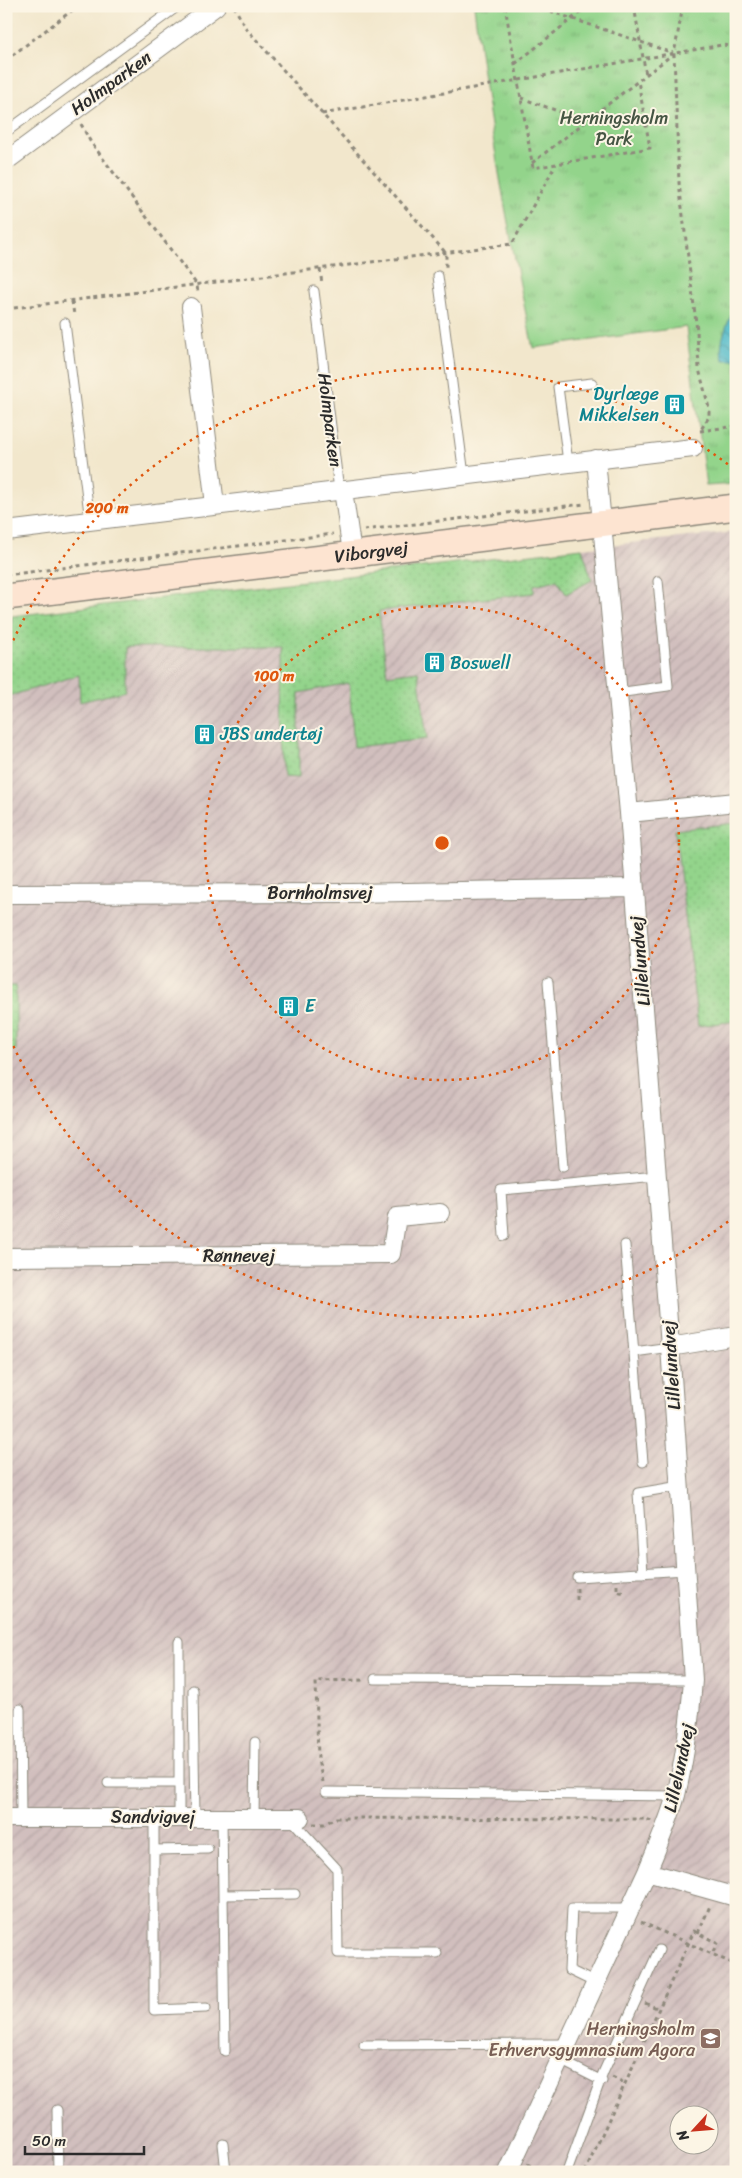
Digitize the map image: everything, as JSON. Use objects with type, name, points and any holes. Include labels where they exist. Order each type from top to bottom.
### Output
[{"type":"street","name":"Holmparken","points":[[6,161],[216,6]]},
{"type":"street","points":[[191,308],[215,505]]},
{"type":"street","name":"Holmparken","points":[[6,531],[692,448]]},
{"type":"street","points":[[596,459],[602,523]]},
{"type":"street","name":"Holmparken","points":[[341,490],[351,542]]},
{"type":"street","name":"Viborgvej","points":[[6,597],[351,542],[602,523],[736,507]]},
{"type":"street","name":"Lillelundvej","points":[[508,2172],[647,1872],[666,1824],[676,1796],[690,1718],[693,1680],[657,1176],[618,692],[602,523]]},
{"type":"street","points":[[628,813],[736,802]]},
{"type":"street","name":"Bornholmsvej","points":[[6,894],[352,893],[634,888]]},
{"type":"street","name":"Rønnevej","points":[[6,1257],[391,1254],[397,1217],[440,1214]]},
{"type":"street","points":[[670,1348],[736,1336]]},
{"type":"street","name":"Sandvigvej","points":[[14,1818],[295,1818]]},
{"type":"street","points":[[647,1872],[736,1897]]},
{"type":"lane","points":[[6,132],[178,6]]},
{"type":"lane","points":[[438,276],[464,475]]},
{"type":"lane","name":"Holmparken","points":[[314,291],[341,490]]},
{"type":"lane","points":[[65,323],[90,521]]},
{"type":"lane","points":[[568,462],[558,387],[592,383]]},
{"type":"lane","points":[[618,692],[668,686],[658,581]]},
{"type":"lane","points":[[548,982],[563,1167]]},
{"type":"lane","points":[[504,1236],[501,1190],[657,1176]]},
{"type":"lane","points":[[625,1245],[643,1462]]},
{"type":"lane","points":[[634,1352],[670,1348]]},
{"type":"lane","points":[[643,1573],[638,1493],[680,1486]]},
{"type":"lane","points":[[576,1577],[685,1570]]},
{"type":"lane","points":[[179,1642],[179,1783],[187,1817]]},
{"type":"lane","points":[[374,1679],[693,1680]]},
{"type":"lane","points":[[187,1817],[193,1690]]},
{"type":"lane","points":[[14,1818],[20,1709]]},
{"type":"lane","points":[[254,1818],[255,1742]]},
{"type":"lane","points":[[108,1783],[179,1783]]},
{"type":"lane","points":[[326,1792],[676,1796]]},
{"type":"lane","points":[[222,1817],[225,2051]]},
{"type":"lane","points":[[154,1818],[154,2010],[206,2008]]},
{"type":"lane","points":[[295,1818],[337,1870],[338,1953],[437,1953]]},
{"type":"lane","points":[[154,1850],[208,1850]]},
{"type":"lane","points":[[223,1895],[295,1894]]},
{"type":"lane","points":[[596,1983],[569,1970],[572,1908],[628,1912]]},
{"type":"lane","points":[[567,2172],[602,2081],[603,2073],[658,1950]]},
{"type":"lane","points":[[364,2045],[567,2044]]},
{"type":"lane","points":[[560,2060],[602,2081]]},
{"type":"lane","points":[[57,2110],[58,2172]]},
{"type":"lane","points":[[223,2144],[226,2172]]},
{"type":"path","points":[[6,60],[78,6]]},
{"type":"path","points":[[234,6],[245,27],[446,253],[448,268],[438,276]]},
{"type":"path","points":[[505,6],[533,168],[650,148],[638,81]]},
{"type":"path","points":[[535,6],[674,54]]},
{"type":"path","points":[[515,64],[588,6]]},
{"type":"path","points":[[634,6],[646,74]]},
{"type":"path","points":[[683,6],[674,54],[679,183],[698,331],[699,369],[710,408],[709,417],[692,448]]},
{"type":"path","points":[[322,114],[722,45],[736,46]]},
{"type":"path","points":[[532,163],[674,54]]},
{"type":"path","points":[[521,98],[586,121]]},
{"type":"path","points":[[74,111],[90,141],[196,285],[198,301],[191,308]]},
{"type":"path","points":[[6,310],[512,244],[556,164]]},
{"type":"path","points":[[700,431],[736,426]]},
{"type":"path","points":[[6,575],[351,542],[586,504]]},
{"type":"path","points":[[326,1792],[318,1760],[316,1681],[374,1679]]},
{"type":"path","points":[[295,1818],[306,1824],[324,1824],[336,1818],[644,1819],[666,1824]]},
{"type":"path","points":[[698,1933],[717,1892]]},
{"type":"path","points":[[628,1912],[688,1944],[736,1965]]},
{"type":"path","points":[[585,2172],[694,1931],[717,1943],[712,1954]]},
{"type":"shaded area","points":[[736,532],[736,2172],[6,2172],[6,617],[582,548]]},
{"type":"green space","name":"Herningsholm Park","points":[[474,6],[736,6],[736,484],[706,486],[686,327],[533,348],[500,177]]},
{"type":"green space","points":[[582,548],[592,580],[566,594],[557,580],[534,585],[534,593],[379,611],[387,675],[418,671],[427,739],[354,747],[349,683],[299,693],[299,778],[284,777],[283,647],[125,647],[125,691],[80,702],[79,675],[6,697],[6,630],[12,630],[12,616]]},
{"type":"green space","points":[[736,823],[736,1021],[698,1026],[675,830]]},
{"type":"green space","points":[[6,986],[16,986],[16,1050],[7,1051],[7,1086]]},
{"type":"water","points":[[736,305],[736,360],[724,360],[721,348],[722,340]]},
{"type":"place","name":"Dyrlæge Mikkelsen","points":[[675,404]]},
{"type":"place","name":"Boswell","points":[[434,663]]},
{"type":"place","name":"JBS undertøj","points":[[204,734]]},
{"type":"place","name":"E","points":[[289,1006]]},
{"type":"place","name":"Herningsholm Erhvervsgymnasium Agora","points":[[711,2039]]}]
